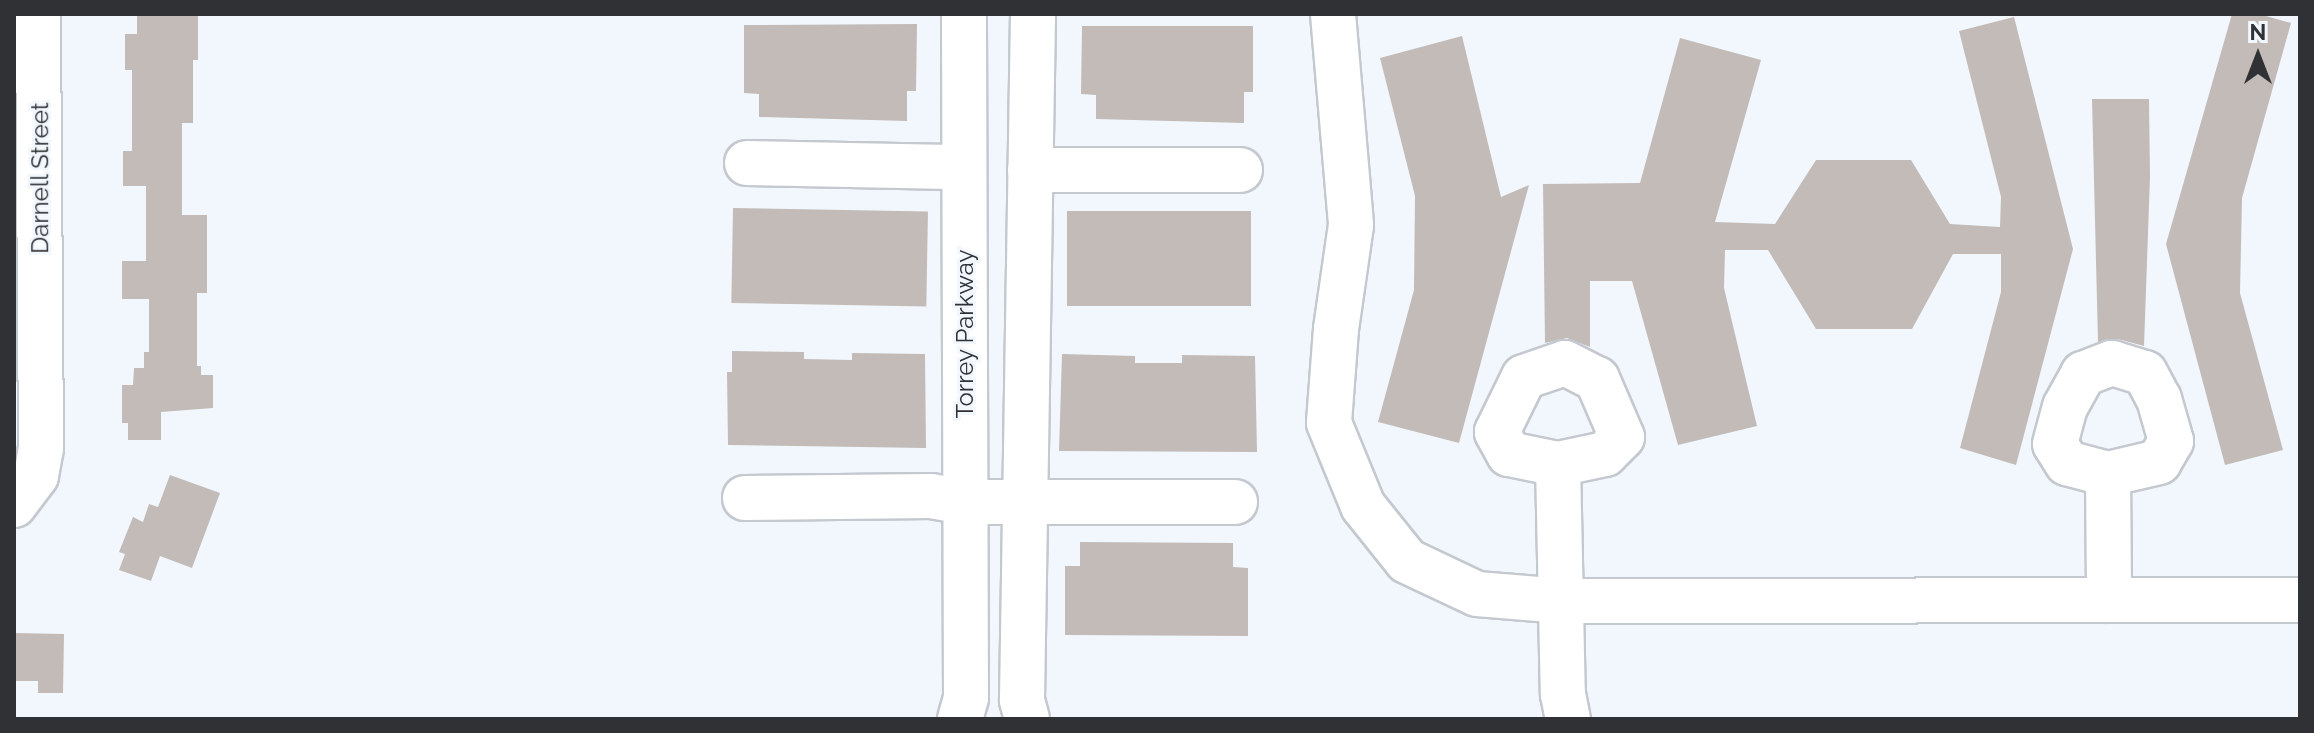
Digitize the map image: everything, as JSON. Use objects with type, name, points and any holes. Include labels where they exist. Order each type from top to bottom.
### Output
[{"type":"street","name":"Darnell Street","points":[[14,505],[36,476],[41,449],[38,14]]},
{"type":"street","name":"Torrey Parkway","points":[[960,719],[966,698],[964,14]]},
{"type":"street","points":[[1027,719],[1022,700],[1033,14]]},
{"type":"street","points":[[1333,14],[1351,225],[1336,329],[1329,423],[1363,506],[1407,561],[1477,594],[1563,601],[2300,600]]},
{"type":"street","points":[[747,163],[964,167]]},
{"type":"street","points":[[1030,170],[1240,170]]},
{"type":"street","points":[[1558,464],[1563,694],[1568,719]]},
{"type":"street","points":[[2108,474],[2109,600]]},
{"type":"street","points":[[745,498],[931,496],[965,502],[1235,502]]},
{"type":"building","points":[[198,14],[198,60],[193,60],[193,123],[182,123],[182,215],[207,215],[207,293],[197,293],[197,366],[201,366],[201,375],[213,375],[213,408],[161,412],[161,440],[128,440],[128,423],[122,423],[122,385],[133,385],[134,368],[144,368],[144,352],[149,352],[149,299],[122,299],[122,261],[146,261],[146,186],[123,186],[123,151],[132,151],[132,70],[125,70],[125,34],[137,34],[137,15]]},
{"type":"building","points":[[2232,14],[2259,14],[2291,23],[2242,198],[2240,293],[2283,450],[2225,465],[2166,244]]},
{"type":"building","points":[[2014,17],[2073,249],[2016,465],[1960,448],[2001,292],[2001,254],[1953,254],[1912,329],[1816,329],[1768,250],[1725,250],[1724,288],[1757,426],[1678,445],[1632,281],[1590,281],[1590,347],[1567,338],[1545,343],[1543,184],[1640,183],[1680,38],[1761,60],[1715,222],[1775,224],[1816,160],[1911,160],[1950,224],[2000,227],[2001,197],[1959,31]]},
{"type":"building","points":[[917,24],[916,91],[907,91],[907,121],[759,117],[759,94],[744,93],[744,25]]},
{"type":"building","points":[[1082,26],[1253,26],[1253,92],[1244,92],[1244,123],[1096,119],[1096,95],[1081,94]]},
{"type":"building","points":[[1462,36],[1501,197],[1529,185],[1459,443],[1378,422],[1414,290],[1415,196],[1380,58]]},
{"type":"building","points":[[2092,99],[2149,99],[2150,177],[2144,346],[2118,339],[2098,342]]},
{"type":"building","points":[[733,208],[928,211],[926,306],[731,303]]},
{"type":"building","points":[[1067,211],[1251,211],[1251,306],[1067,306]]},
{"type":"building","points":[[732,351],[804,352],[804,359],[852,360],[852,353],[925,354],[926,448],[728,445],[727,372],[732,372]]},
{"type":"building","points":[[1062,354],[1135,356],[1135,363],[1182,363],[1182,355],[1255,356],[1257,452],[1059,451]]},
{"type":"building","points":[[170,475],[220,493],[192,568],[160,556],[151,581],[119,570],[125,554],[119,552],[133,517],[143,522],[149,504],[158,507]]},
{"type":"building","points":[[1080,542],[1233,543],[1233,567],[1248,568],[1248,636],[1065,635],[1065,566],[1080,566]]},
{"type":"building","points":[[14,633],[64,634],[63,693],[38,693],[38,681],[14,681]]}]
